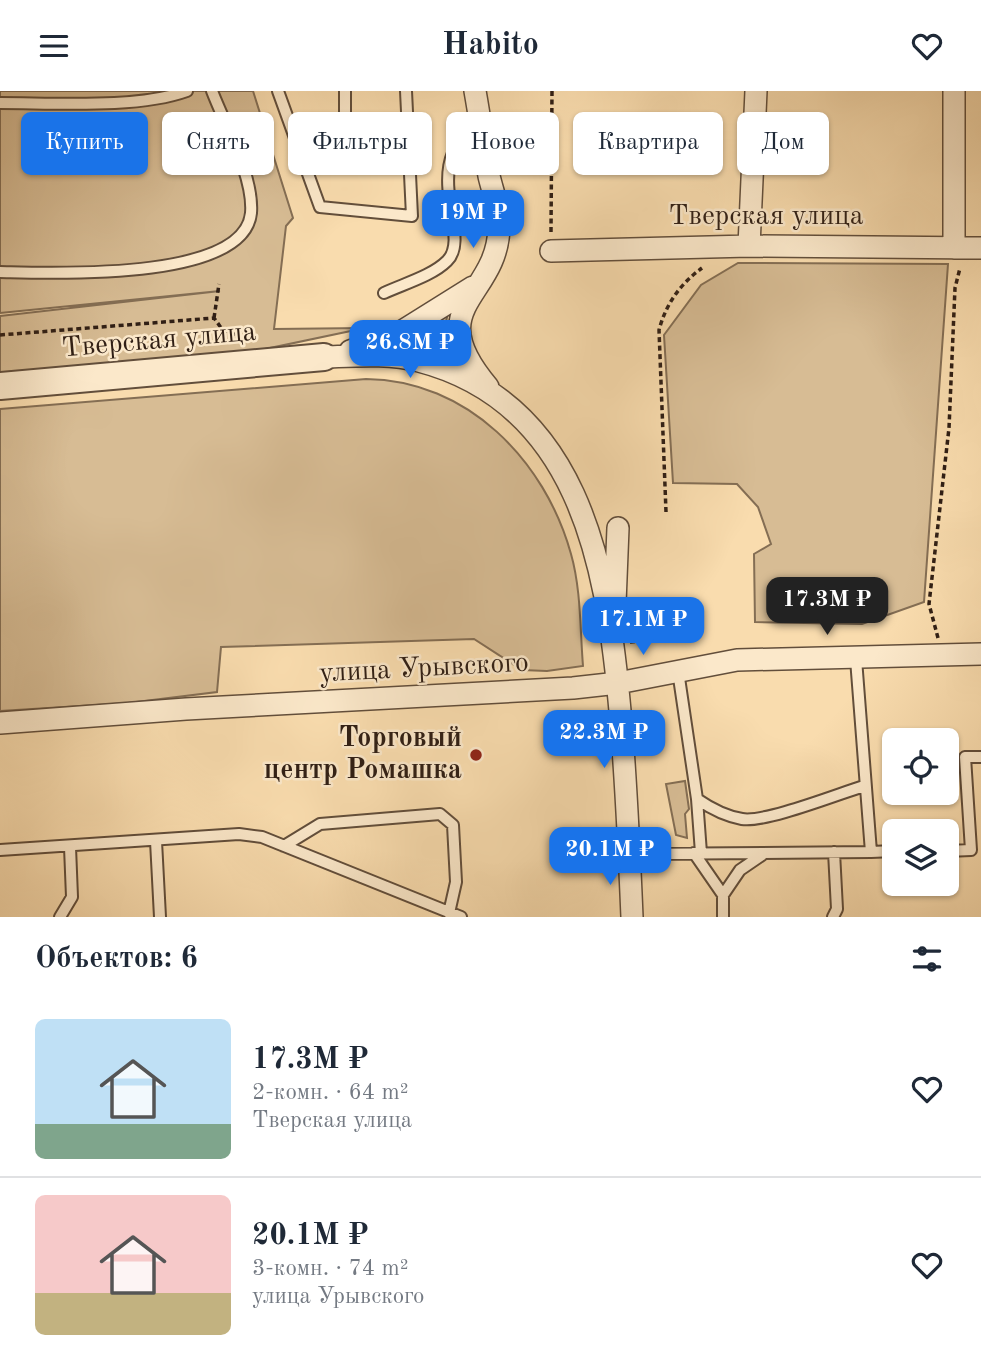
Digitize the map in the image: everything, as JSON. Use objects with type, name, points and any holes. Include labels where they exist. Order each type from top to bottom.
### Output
[{"type":"street","points":[[475,91],[478,112]]},
{"type":"street","points":[[741,246],[756,91]]},
{"type":"street","points":[[954,91],[966,248]]},
{"type":"street","points":[[490,175],[499,225],[492,260],[475,285],[460,322],[459,335],[467,358],[498,399],[540,438],[571,485],[589,530],[614,637]]},
{"type":"street","name":"Тверская улица","points":[[551,251],[741,246],[966,248]]},
{"type":"street","points":[[324,357],[401,332],[475,285]]},
{"type":"street","points":[[324,357],[375,356],[419,361],[457,375],[498,399]]},
{"type":"street","name":"Тверская улица","points":[[0,386],[324,357]]},
{"type":"street","points":[[618,529],[614,637],[632,917]]},
{"type":"street","points":[[618,683],[737,660],[981,654]]},
{"type":"street","name":"улица Урывского","points":[[0,723],[618,683]]},
{"type":"lane","points":[[0,103],[79,103],[171,97],[187,91]]},
{"type":"lane","points":[[0,272],[57,273],[178,265],[227,247],[244,233],[251,215],[250,190],[212,91]]},
{"type":"lane","points":[[278,91],[288,118]]},
{"type":"lane","points":[[345,91],[345,112]]},
{"type":"lane","points":[[407,91],[408,112]]},
{"type":"lane","points":[[309,175],[320,207],[412,216],[410,175]]},
{"type":"lane","points":[[384,293],[441,265],[451,256],[454,240],[447,190],[448,175]]},
{"type":"lane","points":[[856,659],[871,852]]},
{"type":"lane","points":[[678,671],[696,799],[697,853],[723,895],[723,917]]},
{"type":"lane","points":[[976,854],[965,758],[981,757]]},
{"type":"lane","points":[[696,799],[713,809],[744,820],[864,786]]},
{"type":"lane","points":[[284,846],[320,824],[440,814],[453,825],[456,882],[449,913]]},
{"type":"lane","points":[[0,850],[239,834],[262,837],[461,917]]},
{"type":"lane","points":[[156,841],[160,917]]},
{"type":"lane","points":[[60,917],[72,897],[70,847]]},
{"type":"lane","points":[[832,917],[837,909],[834,852]]},
{"type":"lane","points":[[629,854],[762,855],[882,852]]},
{"type":"lane","points":[[723,895],[740,870],[762,855]]},
{"type":"path","points":[[551,251],[552,91]]},
{"type":"path","points":[[666,512],[659,330],[666,306],[691,276],[741,246]]},
{"type":"path","points":[[940,657],[937,624],[929,604],[949,428],[955,288],[966,248]]},
{"type":"path","points":[[219,284],[214,318],[222,329],[252,341]]},
{"type":"path","points":[[0,335],[214,318]]},
{"type":"shaded area","points":[[0,91],[253,91],[260,112],[162,112],[162,175],[274,175],[274,158],[293,218],[286,226],[274,329],[365,328],[251,352],[0,375],[0,316],[220,291],[0,313]]},
{"type":"shaded area","points":[[738,263],[948,264],[924,602],[862,624],[755,622],[754,554],[771,544],[758,507],[737,484],[673,483],[664,335],[701,285]]},
{"type":"shaded area","points":[[448,313],[442,339],[448,359],[429,352],[387,346]]},
{"type":"shaded area","points":[[366,379],[403,383],[437,394],[468,410],[497,432],[521,458],[542,487],[559,520],[571,554],[578,595],[583,666],[547,671],[522,670],[474,639],[221,647],[217,692],[128,703],[0,711],[0,409]]},
{"type":"shaded area","points":[[685,781],[689,809],[685,814],[687,838],[676,835],[666,784]]},
{"type":"place","name":"Торговый центр Ромашка","points":[[476,755]]}]
